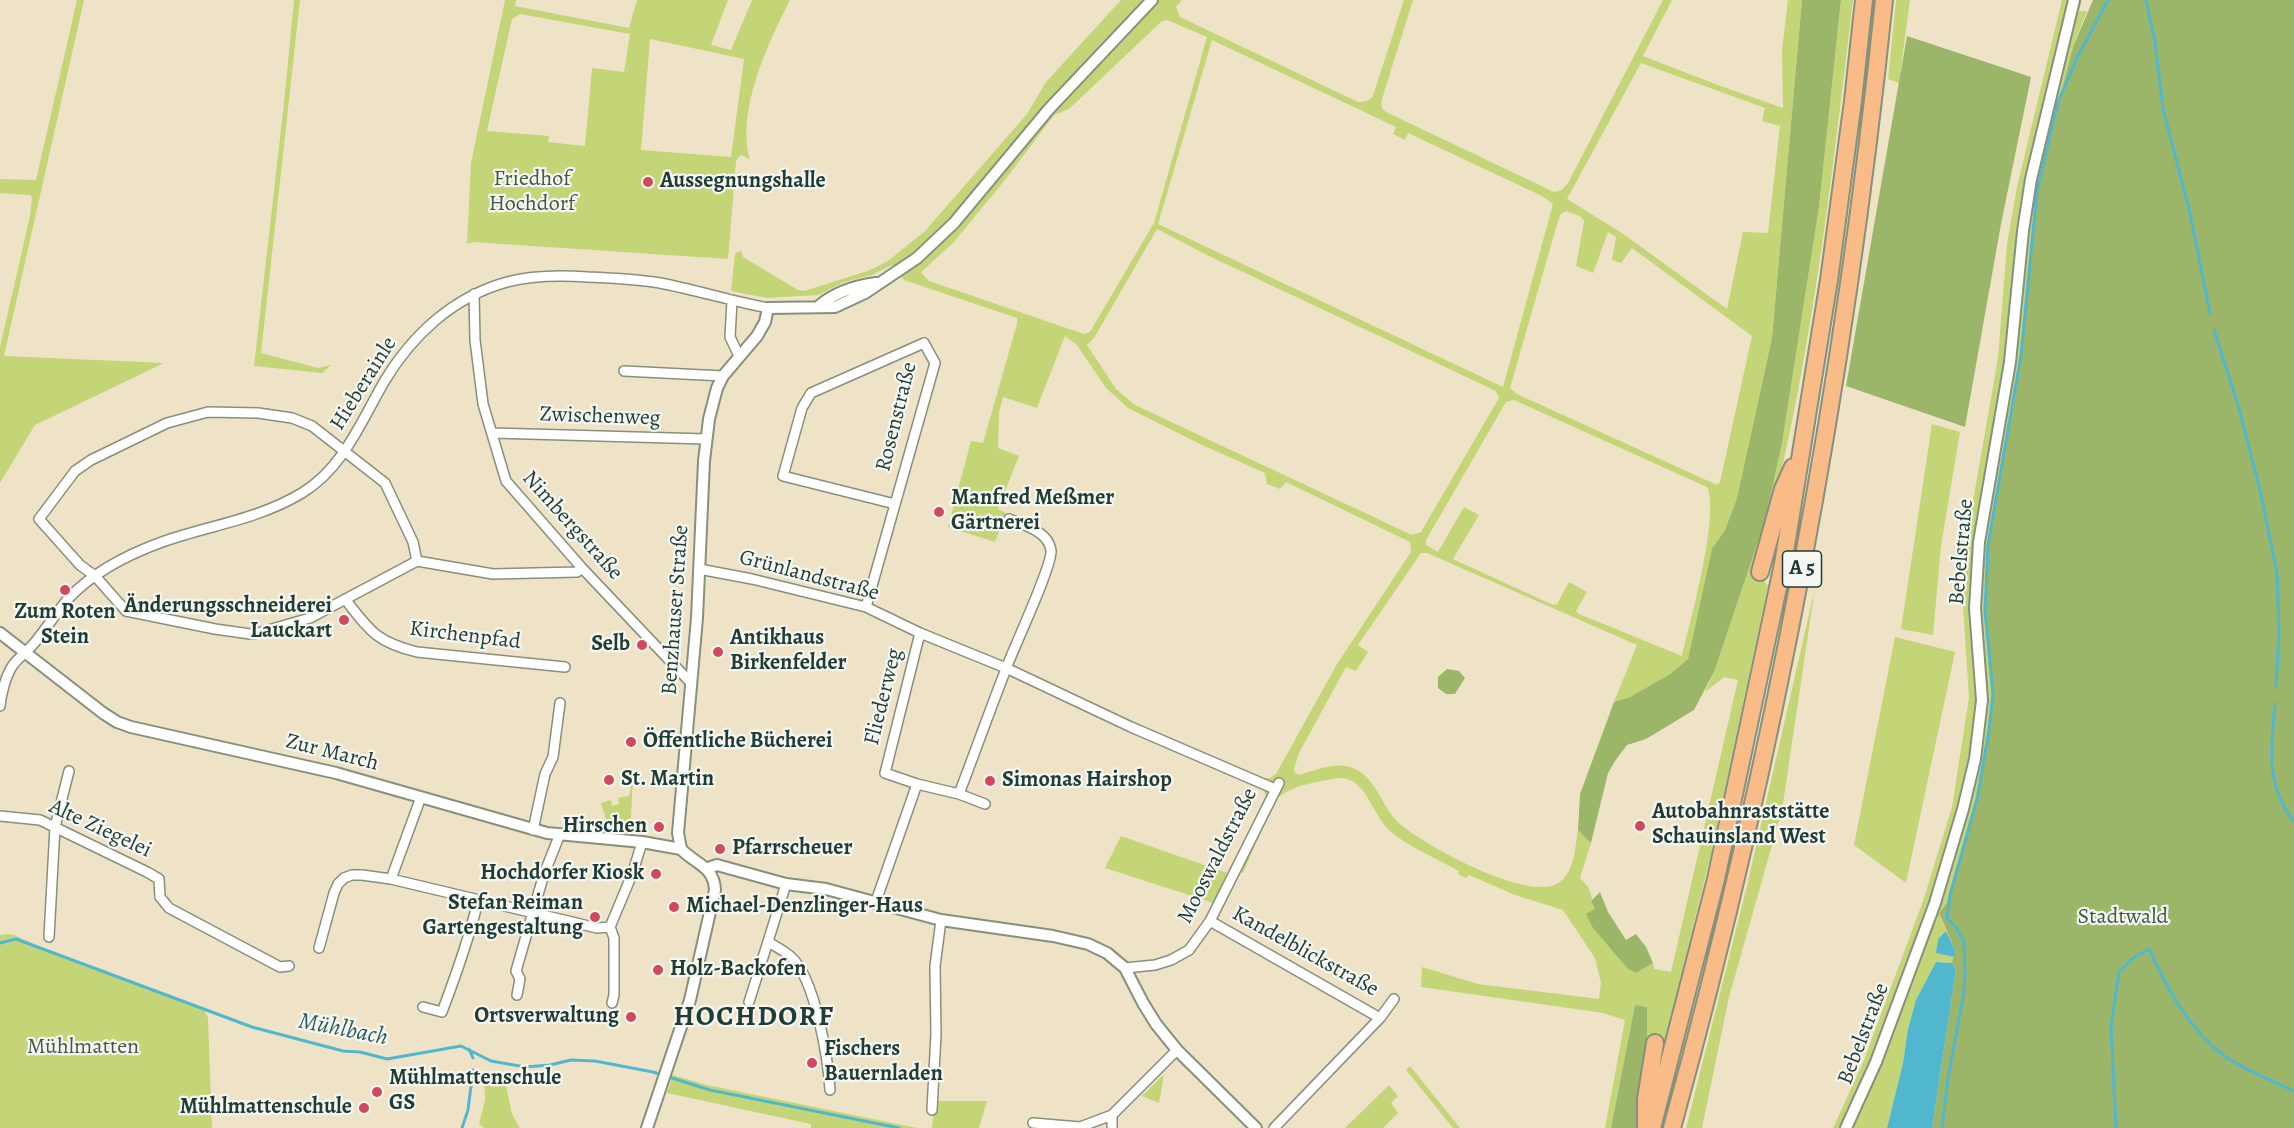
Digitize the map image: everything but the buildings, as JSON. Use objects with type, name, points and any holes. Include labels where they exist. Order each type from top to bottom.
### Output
[{"type":"highway","name":"A 5","points":[[1652,1128],[1713,891],[1783,564],[1842,187],[1864,0]]},
{"type":"highway","name":"A 5","points":[[1672,1128],[1736,881],[1774,711],[1802,568],[1827,427],[1846,298],[1873,101],[1884,0]]},
{"type":"highway","points":[[1760,572],[1783,489],[1803,444]]},
{"type":"highway","points":[[1646,1128],[1646,1099],[1655,1043]]},
{"type":"street","name":"Hieberainle","points":[[0,706],[12,666],[27,652],[70,597],[95,576],[126,558],[161,543],[251,518],[274,508],[304,492],[324,475],[345,451],[400,357],[420,333],[448,310],[474,294],[508,282],[541,276],[575,276],[659,283],[768,308],[835,307],[865,293],[876,283],[917,258],[937,240],[954,223],[1049,109],[1152,0]]},
{"type":"street","name":"Bebelstraße","points":[[1846,1128],[1876,1062],[1935,903],[1963,809],[1975,759],[1982,700],[1975,608],[1979,542],[2010,362],[2023,231],[2031,179],[2074,0]]},
{"type":"street","name":"Nimbergstraße","points":[[474,294],[475,340],[483,404],[506,481],[582,568],[691,683]]},
{"type":"street","points":[[732,301],[730,337],[739,356]]},
{"type":"street","name":"Benzhauser Straße","points":[[681,849],[678,832],[691,683],[706,439],[713,401],[723,376],[758,336],[765,322],[768,308]]},
{"type":"street","name":"Rosenstraße","points":[[866,607],[935,363],[924,344],[811,393],[801,408],[783,476],[895,504]]},
{"type":"street","points":[[624,371],[723,376]]},
{"type":"street","points":[[417,561],[413,542],[385,483],[312,426],[292,418],[258,413],[208,412],[167,423],[91,460],[75,471],[39,519],[80,565],[95,576],[126,611],[250,634],[310,618],[417,561],[493,574],[577,572],[582,568]]},
{"type":"street","name":"Zwischenweg","points":[[493,433],[706,439]]},
{"type":"street","points":[[959,794],[1052,552],[1047,539],[1037,531],[1009,519]]},
{"type":"street","name":"Grünlandstraße","points":[[699,569],[752,579],[866,607],[920,633],[1006,668],[1131,727],[1277,786]]},
{"type":"street","name":"Kirchenpfad","points":[[345,598],[374,635],[397,647],[417,652],[565,667]]},
{"type":"street","name":"Zur March","points":[[0,633],[104,713],[117,722],[131,727],[327,771],[533,830],[642,842],[681,849]]},
{"type":"street","name":"Fliederweg","points":[[920,633],[885,774],[959,794],[985,804]]},
{"type":"street","points":[[533,830],[545,774],[553,757],[560,703]]},
{"type":"street","points":[[49,937],[55,827],[69,771]]},
{"type":"street","points":[[875,903],[917,784]]},
{"type":"street","name":"Mooswaldstraße","points":[[1125,968],[1155,965],[1171,960],[1189,950],[1210,921],[1238,870],[1277,786]]},
{"type":"street","points":[[391,879],[421,797]]},
{"type":"street","name":"Alte Ziegelei","points":[[0,816],[40,820],[159,879],[160,897],[169,908],[280,967],[289,966]]},
{"type":"street","points":[[518,995],[520,979],[516,971],[544,874],[560,834]]},
{"type":"street","points":[[612,1003],[614,938],[610,927],[633,872],[642,842]]},
{"type":"street","points":[[647,1128],[690,1000],[715,890],[708,868],[681,849]]},
{"type":"street","points":[[708,868],[717,865],[786,884],[825,889],[941,920],[1053,936],[1088,944],[1107,953],[1125,968],[1154,1021],[1177,1050],[1256,1128]]},
{"type":"street","points":[[319,948],[334,893],[344,878],[352,875],[391,879],[532,914],[597,928],[610,927]]},
{"type":"street","points":[[749,1002],[786,884]]},
{"type":"street","points":[[423,1007],[442,1012],[460,963],[462,949],[471,931],[478,901]]},
{"type":"street","points":[[932,1110],[935,1044],[934,966],[941,920]]},
{"type":"street","name":"Kandelblickstraße","points":[[1210,921],[1380,1018]]},
{"type":"street","points":[[768,942],[792,957],[806,979],[829,1066],[830,1090]]},
{"type":"street","name":"Kandelblickstraße","points":[[1274,1128],[1380,1018],[1394,999]]},
{"type":"street","points":[[1033,1123],[1080,1128],[1112,1115],[1177,1050]]},
{"type":"street","points":[[1112,1115],[1112,1128]]},
{"type":"green space","points":[[77,0],[84,0],[4,356],[164,363],[35,425],[0,483],[0,347],[30,216],[32,198],[30,195],[0,193],[0,179],[36,180]]},
{"type":"green space","points":[[294,0],[300,0],[261,353],[318,368],[331,365],[322,373],[254,366]]},
{"type":"green space","name":"Friedhof Hochdorf","points":[[505,0],[516,0],[515,6],[629,28],[637,0],[728,0],[711,45],[731,50],[752,0],[790,0],[756,78],[747,120],[750,160],[742,155],[736,162],[728,259],[473,242],[467,244],[471,163]],"holes":[[[520,14],[630,34],[624,72],[592,68],[585,146],[548,142],[549,136],[487,131],[512,19]],[[650,39],[744,59],[731,157],[641,150]]]},
{"type":"green space","points":[[1121,0],[1182,0],[1176,7],[1180,17],[1358,102],[1365,101],[1373,96],[1404,0],[1413,0],[1381,102],[1382,108],[1386,112],[1554,192],[1562,190],[1568,183],[1663,0],[1672,0],[1643,56],[1783,108],[1782,50],[1788,0],[1802,0],[1772,338],[1737,498],[1725,530],[1712,550],[1688,659],[1670,674],[1630,697],[1614,702],[1637,645],[1427,553],[1421,553],[1358,645],[1368,652],[1356,671],[1346,667],[1299,753],[1294,769],[1299,775],[1340,765],[1353,768],[1368,779],[1388,810],[1413,834],[1479,870],[1527,886],[1547,887],[1561,881],[1566,876],[1574,857],[1578,830],[1591,843],[1580,878],[1589,888],[1595,909],[1593,928],[1629,969],[1636,973],[1653,963],[1654,969],[1671,972],[1738,680],[1724,677],[1705,692],[1714,672],[1765,521],[1782,443],[1819,207],[1841,0],[1853,0],[1836,144],[1804,359],[1774,501],[1756,571],[1768,586],[1710,858],[1665,1040],[1647,1040],[1647,1007],[1635,1005],[1611,1128],[1605,1128],[1625,1020],[1603,1013],[1421,987],[1422,967],[1478,984],[1599,999],[1601,983],[1595,958],[1563,910],[1515,895],[1469,875],[1466,878],[1458,874],[1459,871],[1391,832],[1357,784],[1340,778],[1300,786],[1275,800],[1243,873],[1233,868],[1266,796],[1262,788],[1092,706],[1258,778],[1270,778],[1276,774],[1337,664],[1411,552],[1410,542],[1286,482],[1280,489],[1267,484],[1265,473],[1128,408],[1106,388],[1077,345],[1065,336],[1037,408],[1003,397],[999,412],[998,448],[1019,456],[998,509],[1006,513],[995,542],[948,527],[971,441],[983,443],[1017,318],[904,280],[892,265],[872,275],[844,282],[818,295],[767,298],[731,291],[735,254],[741,250],[743,257],[798,290],[804,291],[868,271],[888,261],[925,231],[1027,114],[1046,82]],"holes":[[[1167,20],[1207,37],[1154,223],[1090,332],[1084,334],[929,281],[921,272],[953,243],[1054,115],[1069,109],[1162,21]],[[1212,40],[1396,127],[1393,134],[1405,140],[1408,133],[1542,196],[1553,204],[1503,387],[1158,224]],[[1641,63],[1765,108],[1762,121],[1780,126],[1768,233],[1743,232],[1727,309],[1622,233],[1567,199]],[[1566,211],[1580,216],[1584,221],[1576,266],[1593,273],[1608,232],[1616,237],[1612,260],[1621,263],[1632,248],[1752,336],[1720,482],[1717,485],[1517,394],[1510,388],[1560,215]],[[1157,229],[1209,256],[1496,391],[1499,398],[1421,532],[1412,535],[1135,405],[1116,389],[1087,345],[1094,338]],[[1514,400],[1707,487],[1710,501],[1707,544],[1682,656],[1579,614],[1576,611],[1587,592],[1569,582],[1557,604],[1553,605],[1453,559],[1479,515],[1464,507],[1438,552],[1426,545],[1426,540],[1506,402]]]},
{"type":"green space","points":[[1802,0],[1841,0],[1819,207],[1782,443],[1765,521],[1714,672],[1694,710],[1646,739],[1627,745],[1608,773],[1591,843],[1578,830],[1580,794],[1614,702],[1630,697],[1670,674],[1688,659],[1712,549],[1725,530],[1737,498],[1772,338]]},
{"type":"green space","points":[[1896,0],[1910,0],[1899,83],[1888,79]]},
{"type":"green space","points":[[2062,0],[2082,0],[2079,11],[2087,11],[2073,47],[2038,181],[2021,355],[1988,545],[1985,611],[1993,703],[1975,811],[1950,895],[1939,913],[1946,931],[1938,939],[1937,953],[1954,957],[1952,963],[1936,962],[1908,1029],[1903,1063],[1887,1128],[1833,1128],[1864,1060],[1923,901],[1952,807],[1969,698],[1963,606],[1966,541],[1998,358],[2007,244],[2017,187]]},
{"type":"green space","name":"Stadtwald","points":[[2093,0],[2294,0],[2294,1128],[1932,1128],[1956,970],[1952,963],[1955,950],[1939,913],[1947,903],[1975,811],[1993,703],[1985,611],[1988,545],[2021,355],[2038,181],[2073,47]]},
{"type":"green space","points":[[1907,36],[2031,77],[2001,224],[1965,427],[1846,386]]},
{"type":"green space","points":[[1932,424],[1960,432],[1941,546],[1933,635],[1901,629]]},
{"type":"green space","points":[[1815,588],[1782,810],[1729,997],[1702,1128],[1686,1128],[1747,886]]},
{"type":"green space","points":[[1895,637],[1955,652],[1906,883],[1854,845]]},
{"type":"green space","points":[[1447,669],[1459,671],[1465,678],[1455,694],[1446,694],[1438,688],[1438,677]]},
{"type":"green space","points":[[633,777],[630,837],[610,833],[601,803],[611,800],[612,806],[619,804],[618,798],[629,796]]},
{"type":"green space","points":[[1121,836],[1230,874],[1214,903],[1105,868]]},
{"type":"green space","points":[[1600,892],[1608,912],[1626,940],[1636,934],[1646,947],[1653,963],[1636,973],[1628,969],[1593,928],[1586,914],[1595,909],[1591,901]]},
{"type":"green space","name":"Mühlmatten","points":[[0,935],[14,935],[74,962],[99,968],[204,1010],[208,1018],[212,1128],[0,1128]]},
{"type":"green space","points":[[1635,1005],[1647,1007],[1647,1040],[1637,1128],[1611,1128]]},
{"type":"green space","points":[[1410,1066],[1460,1128],[1453,1128],[1406,1070]]},
{"type":"green space","points":[[490,1073],[504,1076],[512,1114],[520,1128],[484,1128],[479,1124],[485,1100],[484,1077]]},
{"type":"green space","points":[[673,1075],[707,1085],[917,1128],[811,1128],[811,1124],[667,1093]]},
{"type":"green space","points":[[1164,1075],[1159,1103],[1142,1096],[1161,1077]]},
{"type":"green space","points":[[1389,1085],[1398,1096],[1391,1103],[1398,1113],[1383,1128],[1345,1128]]},
{"type":"green space","points":[[935,1101],[987,1101],[979,1128],[932,1128]]},
{"type":"water","points":[[1946,931],[1955,950],[1954,957],[1936,953],[1938,939]]},
{"type":"water","points":[[1936,962],[1952,963],[1956,970],[1932,1128],[1887,1128],[1916,1000]]},
{"type":"waterway","points":[[1942,1128],[1965,975],[1964,942],[1956,927],[1947,918],[1950,895],[1977,799],[1989,730],[1993,694],[1985,611],[1988,545],[2021,355],[2037,191],[2058,102],[2078,56],[2108,0]]},
{"type":"waterway","points":[[2146,0],[2155,42],[2163,109],[2190,213],[2210,313]]},
{"type":"waterway","points":[[2214,330],[2239,408],[2261,494],[2277,573],[2279,632],[2276,687]]},
{"type":"waterway","points":[[2275,704],[2272,736],[2274,780],[2278,794],[2294,822]]},
{"type":"waterway","name":"Mühlbach","points":[[0,943],[16,939],[252,1027],[343,1051],[360,1052],[387,1059],[461,1046],[491,1061],[525,1067],[571,1060],[595,1061],[653,1072],[710,1090],[899,1128]]},
{"type":"waterway","points":[[2116,1128],[2111,1027],[2119,972],[2133,958],[2149,949],[2163,978],[2199,1033],[2223,1055],[2294,1091]]},
{"type":"waterway","name":"Mühlbach","points":[[469,1049],[473,1058]]},
{"type":"waterway","points":[[462,1128],[468,1110],[473,1070]]},
{"type":"place","name":"Aussegnungshalle","points":[[648,182]]},
{"type":"place","name":"Manfred Meßmer Gärtnerei","points":[[939,512]]},
{"type":"place","name":"Zum Roten Stein","points":[[65,590]]},
{"type":"place","name":"Änderungsschneiderei Lauckart","points":[[344,620]]},
{"type":"place","name":"Selb","points":[[642,645]]},
{"type":"place","name":"Antikhaus Birkenfelder","points":[[718,652]]},
{"type":"place","name":"Öffentliche Bücherei","points":[[631,742]]},
{"type":"place","name":"St. Martin","points":[[609,780]]},
{"type":"place","name":"Simonas Hairshop","points":[[990,781]]},
{"type":"place","name":"Autobahnraststätte Schauinsland West","points":[[1640,826]]},
{"type":"place","name":"Hirschen","points":[[659,827]]},
{"type":"place","name":"Pfarrscheuer","points":[[720,849]]},
{"type":"place","name":"Hochdorfer Kiosk","points":[[656,874]]},
{"type":"place","name":"Michael-Denzlinger-Haus","points":[[674,907]]},
{"type":"place","name":"Stefan Reiman Gartengestaltung","points":[[595,917]]},
{"type":"place","name":"Holz-Backofen","points":[[658,970]]},
{"type":"place","name":"Ortsverwaltung","points":[[631,1017]]},
{"type":"place","name":"Fischers Bauernladen","points":[[812,1063]]},
{"type":"place","name":"Mühlmattenschule GS","points":[[377,1092]]},
{"type":"place","name":"Mühlmattenschule","points":[[364,1108]]},
{"type":"district","name":"HOCHDORF","points":[[754,1018]]}]
